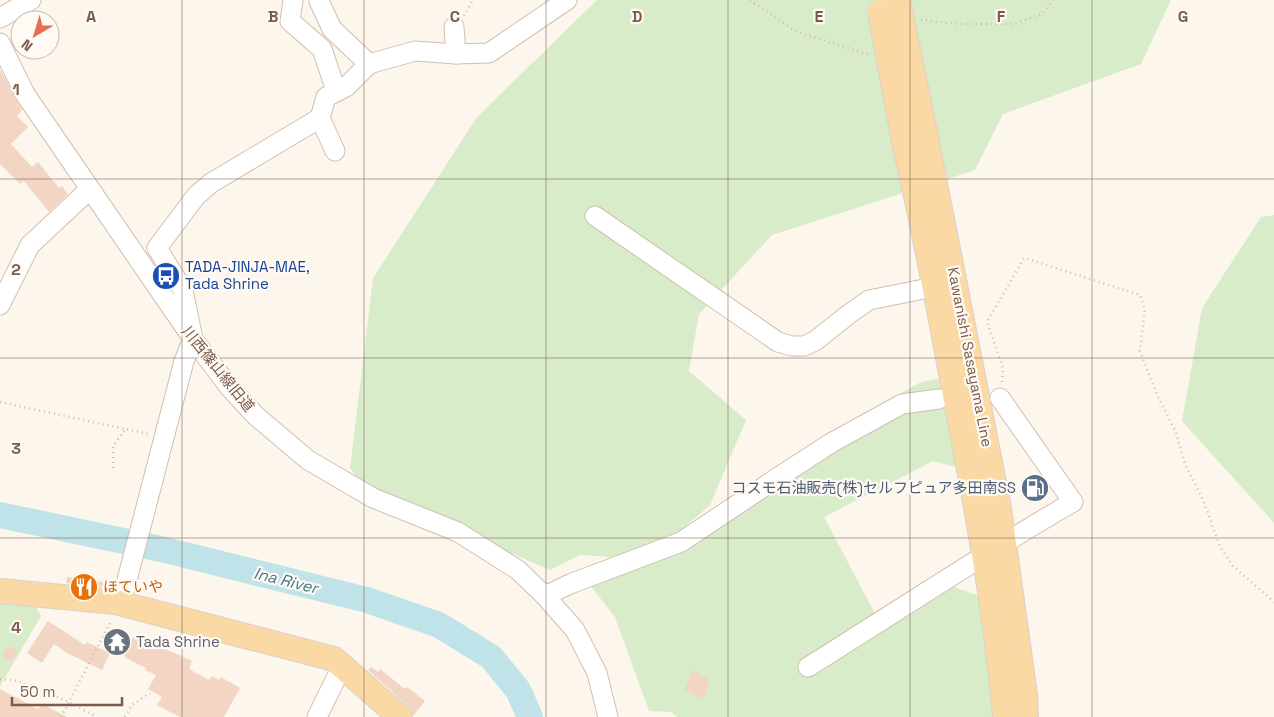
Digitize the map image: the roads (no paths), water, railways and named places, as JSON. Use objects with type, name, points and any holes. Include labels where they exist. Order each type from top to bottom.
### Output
[{"type":"main road","name":"Kawanishi Sasayama Line","points":[[885,4],[925,133],[995,548],[1026,717]]},
{"type":"main road","name":"Kawanishi Sasayama Line","points":[[885,4],[905,147],[919,207],[934,287],[995,548],[999,652],[1005,717]]},
{"type":"main road","points":[[0,591],[123,595],[334,660],[400,717]]},
{"type":"street","points":[[0,18],[30,0]]},
{"type":"street","points":[[292,0],[290,22],[322,49],[336,91]]},
{"type":"street","points":[[319,0],[332,29],[369,64]]},
{"type":"street","points":[[335,151],[320,118],[326,97],[346,87],[369,64],[415,51],[456,54],[488,53],[566,0]]},
{"type":"street","points":[[454,27],[456,54]]},
{"type":"street","name":"川西篠山線旧道","points":[[0,43],[25,94],[192,339],[230,388],[256,416],[308,460],[374,498],[458,532],[518,570],[545,596],[575,630],[597,673],[608,717]]},
{"type":"street","points":[[123,595],[184,360],[192,339],[183,290],[157,248],[196,196],[211,184],[320,118]]},
{"type":"street","points":[[0,305],[30,245],[89,190]]},
{"type":"street","points":[[595,216],[778,342],[792,346],[804,346],[815,341],[869,300],[934,287]]},
{"type":"street","points":[[808,667],[995,548],[1074,502],[1000,398]]},
{"type":"street","points":[[545,596],[570,584],[681,542],[839,439],[902,404],[939,400]]},
{"type":"street","points":[[317,717],[342,666]]},
{"type":"waterway","name":"Ina River","points":[[0,515],[161,549],[367,600],[439,625],[491,657],[518,690],[530,717]]},
{"type":"place","name":"TADA-JINJA-MAE, Tada Shrine","points":[[166,276]]},
{"type":"place","name":"コスモ石油販売(株)セルフピュア多田南SS","points":[[1035,488]]},
{"type":"place","name":"ほていや","points":[[84,587]]},
{"type":"place","name":"Tada Shrine","points":[[117,642]]}]
